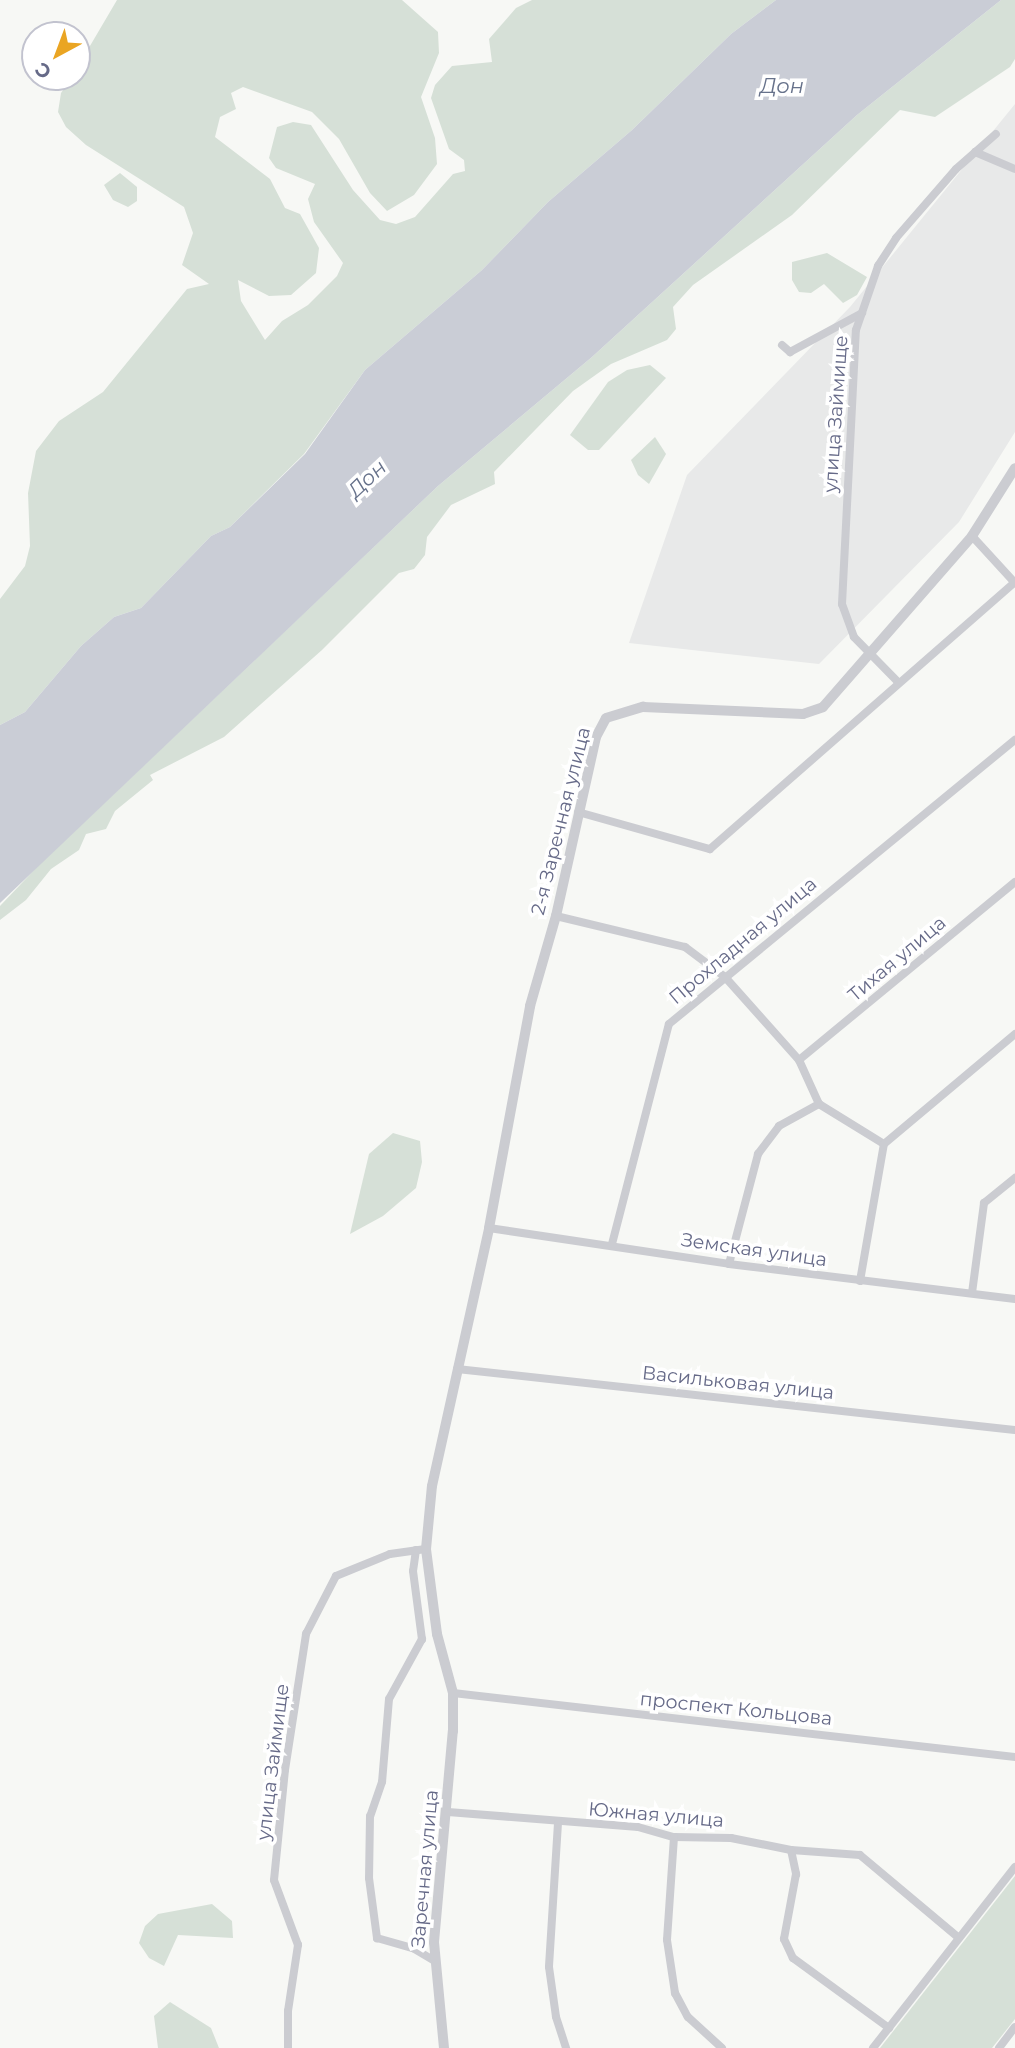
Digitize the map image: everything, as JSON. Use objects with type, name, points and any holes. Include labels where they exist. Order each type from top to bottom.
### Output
[{"type":"street","name":"улица Займище","points":[[898,682],[867,654],[854,637],[842,604],[851,376],[862,313],[878,266],[896,238],[975,152],[996,134]]},
{"type":"street","points":[[975,152],[1015,169]]},
{"type":"street","points":[[782,345],[790,352],[862,313]]},
{"type":"street","name":"2-я Заречная улица","points":[[421,1549],[432,1486],[489,1228],[530,1006],[556,916],[596,737],[606,719],[643,707],[803,714],[823,707],[972,536],[1015,468]]},
{"type":"street","points":[[578,812],[710,849],[898,682],[1015,583],[972,536]]},
{"type":"street","name":"Прохладная улица","points":[[612,1244],[669,1024],[1015,740]]},
{"type":"street","name":"Тихая улица","points":[[800,1060],[1015,882]]},
{"type":"street","points":[[556,916],[685,947],[725,977],[800,1060],[819,1104],[884,1144]]},
{"type":"street","points":[[860,1280],[884,1144],[1015,1034]]},
{"type":"street","points":[[729,1264],[758,1154],[779,1126],[819,1104]]},
{"type":"street","points":[[972,1293],[984,1203],[1015,1178]]},
{"type":"street","name":"Земская улица","points":[[489,1228],[612,1244],[729,1264],[1015,1299]]},
{"type":"street","name":"Васильковая улица","points":[[457,1370],[1015,1430]]},
{"type":"street","name":"улица Займище","points":[[288,2048],[288,2011],[298,1945],[274,1880],[285,1770],[306,1634],[336,1576],[367,1561],[421,1549]]},
{"type":"street","points":[[421,1549],[412,1571],[422,1639],[389,1699],[382,1782],[370,1816],[369,1878],[377,1938],[413,1948],[435,1961]]},
{"type":"street","name":"Заречная улица","points":[[421,1549],[437,1634],[453,1693],[448,1812],[435,1961],[444,2048]]},
{"type":"street","name":"проспект Кольцова","points":[[453,1693],[1015,1757]]},
{"type":"street","name":"Южная улица","points":[[448,1812],[558,1823],[638,1827],[674,1837],[730,1838],[791,1850],[860,1855],[959,1938]]},
{"type":"street","points":[[558,1823],[550,1967],[556,2017],[566,2048]]},
{"type":"street","points":[[674,1837],[667,1940],[675,1993],[688,2017],[722,2048]]},
{"type":"street","points":[[791,1850],[796,1874],[784,1939],[793,1958],[889,2028]]},
{"type":"street","points":[[873,2048],[1015,1867]]},
{"type":"street","points":[[999,2048],[1015,2027]]},
{"type":"shaded area","points":[[117,0],[402,0],[438,32],[439,53],[421,97],[435,138],[437,164],[414,195],[387,211],[370,193],[339,139],[312,112],[243,87],[231,93],[236,109],[220,117],[215,137],[270,179],[285,208],[300,214],[319,248],[316,273],[291,295],[269,296],[238,280],[241,301],[265,340],[282,321],[308,305],[337,276],[343,263],[314,222],[308,199],[315,184],[276,168],[269,158],[277,127],[293,122],[311,125],[353,190],[380,220],[396,224],[415,217],[453,174],[465,171],[464,160],[449,149],[431,98],[435,85],[452,66],[492,62],[489,39],[516,8],[532,0],[776,0],[731,34],[632,130],[548,202],[482,270],[365,370],[304,454],[230,527],[211,536],[141,608],[114,617],[81,646],[25,712],[0,725],[0,599],[25,566],[30,546],[28,493],[36,451],[59,421],[103,392],[187,289],[209,284],[182,265],[193,233],[184,207],[86,145],[66,127],[58,112],[62,91],[91,91],[91,44]]},
{"type":"shaded area","points":[[1001,0],[1015,0],[1015,59],[1010,67],[935,117],[900,110],[792,215],[693,285],[673,307],[676,329],[667,340],[611,364],[573,391],[494,472],[495,484],[451,505],[427,537],[425,555],[414,569],[399,573],[322,650],[224,737],[150,775],[153,780],[115,811],[106,829],[86,834],[79,850],[51,869],[26,900],[0,920],[0,906],[38,866],[438,486],[592,357],[857,115]]},
{"type":"shaded area","points":[[1015,104],[1015,432],[959,522],[819,664],[629,643],[687,475],[850,307]]},
{"type":"shaded area","points":[[120,173],[137,187],[137,201],[128,207],[113,200],[104,185]]},
{"type":"shaded area","points":[[827,253],[867,277],[857,295],[843,303],[824,284],[811,293],[799,292],[792,280],[792,262]]},
{"type":"shaded area","points":[[650,365],[666,378],[599,450],[588,450],[570,435],[608,382],[627,370]]},
{"type":"shaded area","points":[[655,437],[666,454],[649,484],[638,475],[631,460]]},
{"type":"shaded area","points":[[393,1133],[420,1141],[422,1162],[416,1188],[383,1216],[350,1234],[369,1154]]},
{"type":"shaded area","points":[[1015,1876],[1015,2019],[992,2048],[880,2048]]},
{"type":"shaded area","points":[[212,1904],[232,1921],[233,1938],[178,1935],[164,1966],[149,1958],[139,1943],[145,1926],[158,1914]]},
{"type":"shaded area","points":[[170,2002],[211,2028],[219,2048],[158,2048],[154,2016]]},
{"type":"water","name":"Дон","points":[[776,0],[1001,0],[857,115],[592,357],[438,486],[0,903],[0,725],[25,712],[81,646],[114,617],[141,608],[211,536],[230,527],[305,454],[365,370],[482,270],[548,202],[632,130],[731,34]]}]
